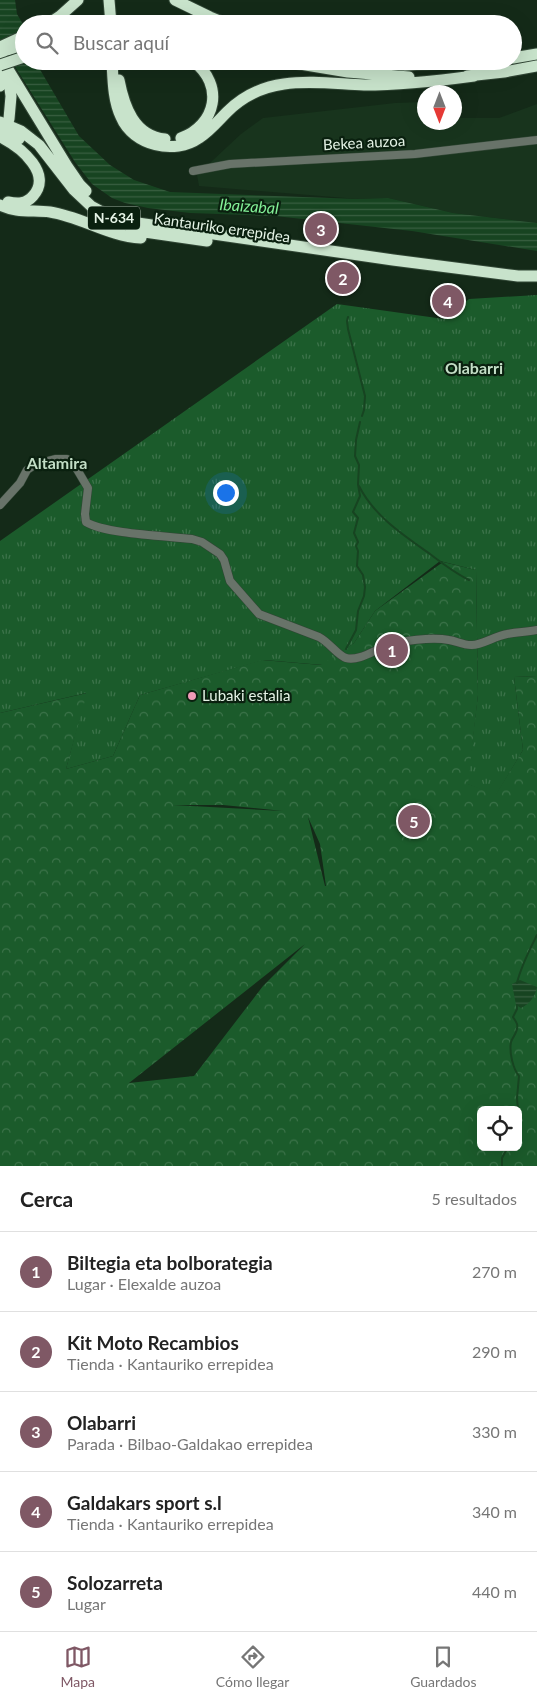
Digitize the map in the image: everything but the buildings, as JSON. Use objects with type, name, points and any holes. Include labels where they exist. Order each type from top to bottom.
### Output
[{"type":"highway","points":[[61,15],[78,0]]},
{"type":"highway","points":[[109,0],[110,15]]},
{"type":"highway","points":[[115,0],[116,15]]},
{"type":"highway","points":[[175,0],[206,15]]},
{"type":"highway","points":[[0,55],[15,43]]},
{"type":"highway","points":[[0,55],[15,49]]},
{"type":"highway","points":[[522,56],[537,54]]},
{"type":"highway","points":[[0,55],[15,56]]},
{"type":"highway","points":[[0,55],[4,77],[0,86]]},
{"type":"highway","points":[[0,55],[11,85],[9,119],[21,90]]},
{"type":"highway","points":[[0,55],[80,185],[95,200],[107,208],[131,216],[219,228],[264,242]]},
{"type":"highway","points":[[522,68],[537,66]]},
{"type":"highway","points":[[113,70],[115,102],[122,120],[134,133],[146,141],[160,146],[171,147],[184,146],[199,138],[243,98],[263,88],[286,83],[365,85],[424,83],[512,70]]},
{"type":"highway","points":[[119,70],[122,97],[132,119],[153,136],[171,139],[191,134],[200,128],[208,118],[213,99],[210,81],[202,70]]},
{"type":"highway","points":[[336,70],[405,77],[474,76]]},
{"type":"highway","name":"Kantauriko errepidea","points":[[0,122],[21,131],[39,145],[74,190],[91,206],[107,216],[130,223],[501,274],[537,276]]},
{"type":"highway","name":"Kantauriko errepidea","points":[[0,130],[17,138],[35,152],[70,194],[88,211],[103,222],[127,230],[490,280],[537,282]]},
{"type":"highway","points":[[0,137],[23,151],[37,171],[39,180],[36,192],[28,201],[14,204],[0,197]]},
{"type":"highway","points":[[0,205],[14,210],[65,215],[116,234],[134,237],[196,240]]},
{"type":"street","name":"Bekea auzoa","points":[[193,171],[230,164],[415,154],[537,140]]},
{"type":"street","points":[[0,505],[20,483],[27,470],[36,464],[55,459],[67,459],[75,466],[88,488],[84,514],[86,522],[103,529],[192,539],[207,545],[220,554],[224,560],[230,580],[259,614],[319,637],[328,642],[344,658],[355,659],[385,645],[398,642],[439,639],[472,645],[507,634],[537,630]]},
{"type":"shaded area","points":[[417,102],[417,130],[462,130],[462,118],[499,118],[537,104],[537,223],[453,213],[388,198],[358,199],[199,186],[197,175],[241,134],[263,118]]},
{"type":"green space","points":[[537,295],[537,676],[514,677],[523,750],[496,795],[467,784],[478,695],[476,570],[440,561],[375,611],[354,643],[323,665],[264,660],[140,695],[113,756],[66,769],[86,693],[0,713],[0,541],[337,304],[444,319],[469,299]]},
{"type":"green space","points":[[443,562],[476,570],[478,695],[468,784],[496,794],[523,750],[514,677],[537,676],[537,1166],[0,1166],[0,713],[87,693],[66,769],[113,756],[140,695],[262,660],[321,665],[354,643],[375,611]],"holes":[[[173,805],[223,805],[283,811]],[[308,817],[320,844],[326,886],[325,886]],[[305,944],[263,986],[194,1076],[129,1083]]]},
{"type":"water","points":[[0,0],[15,0],[18,15],[15,15],[15,67],[0,43]]},
{"type":"water","name":"Ibaizabal","points":[[17,70],[40,70],[79,136],[110,165],[134,180],[170,192],[358,199],[388,198],[453,213],[537,223],[537,251],[412,231],[275,216],[190,213],[148,208],[112,198],[92,184],[75,162]]},
{"type":"water","points":[[520,980],[537,987],[532,999],[521,1008],[516,1005],[512,984]]},
{"type":"waterway","points":[[348,317],[348,329],[365,396],[362,416]]},
{"type":"waterway","points":[[346,649],[356,630],[358,611],[364,596],[365,587],[363,575],[357,566],[358,551],[356,546],[358,542],[354,533],[358,518],[353,512],[360,496],[358,484],[359,465],[355,456],[360,422]]},
{"type":"waterway","points":[[359,486],[373,507],[390,524],[444,565],[469,580]]},
{"type":"waterway","points":[[517,983],[537,935]]},
{"type":"waterway","points":[[517,1005],[513,1017],[517,1024],[517,1029],[511,1042],[511,1055],[513,1065],[519,1076],[518,1106]]},
{"type":"waterway","points":[[502,1166],[502,1158],[506,1151]]},
{"type":"place","name":"Olabarri","points":[[321,229]]},
{"type":"place","name":"Kit Moto Recambios","points":[[343,278]]},
{"type":"place","name":"Galdakars sport s.l","points":[[448,301]]},
{"type":"place","name":"Biltegia eta bolborategia","points":[[392,650]]},
{"type":"place","name":"Lubaki estalia","points":[[192,696]]},
{"type":"place","name":"Solozarreta","points":[[414,821]]},
{"type":"district","name":"Olabarri","points":[[474,368]]},
{"type":"district","name":"Altamira","points":[[57,463]]}]
